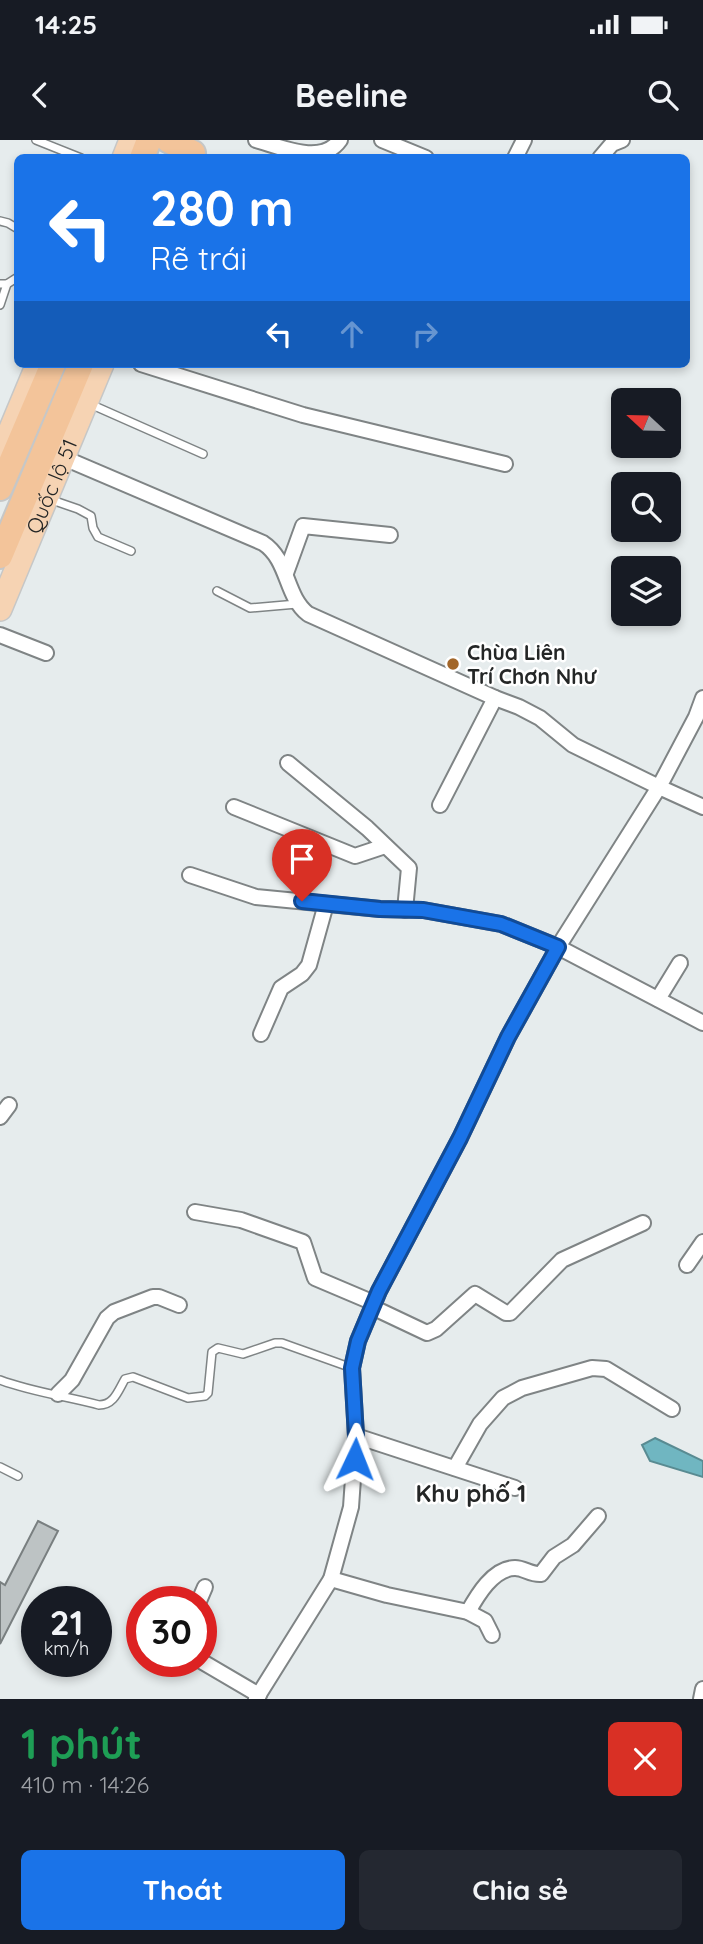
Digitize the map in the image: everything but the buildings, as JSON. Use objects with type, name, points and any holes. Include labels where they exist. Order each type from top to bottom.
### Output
[{"type":"highway","points":[[0,488],[51,368]]},
{"type":"highway","name":"Quốc lộ 51","points":[[0,556],[54,454],[80,368]]},
{"type":"main road","points":[[1,449],[36,368]]},
{"type":"main road","name":"Quốc lộ 51","points":[[0,609],[47,498],[54,454],[86,403],[100,368]]},
{"type":"street","points":[[257,140],[309,153],[334,148],[340,140]]},
{"type":"street","points":[[603,154],[612,144],[622,140]]},
{"type":"street","points":[[388,141],[417,154]]},
{"type":"street","points":[[154,368],[303,415],[505,464]]},
{"type":"street","points":[[54,454],[262,543],[272,549],[286,573],[300,608],[318,620],[519,707],[540,718],[573,745],[703,807]]},
{"type":"street","points":[[286,573],[303,526],[390,535]]},
{"type":"street","points":[[0,635],[46,653]]},
{"type":"street","points":[[440,805],[495,698]]},
{"type":"street","points":[[217,1671],[258,1697],[331,1579],[351,1507],[356,1436],[352,1368],[358,1341],[373,1305],[460,1138],[508,1037],[558,947],[700,718],[703,698]]},
{"type":"street","points":[[288,763],[409,868],[405,910]]},
{"type":"street","points":[[234,807],[355,856],[385,846]]},
{"type":"street","points":[[190,875],[256,897],[423,910],[501,924],[558,947],[703,1023]]},
{"type":"street","points":[[261,1034],[281,988],[302,974],[309,965],[326,904]]},
{"type":"street","points":[[658,999],[680,963]]},
{"type":"street","points":[[195,1212],[241,1220],[303,1242],[315,1278],[426,1333],[436,1329],[475,1294],[510,1313],[562,1260],[643,1223]]},
{"type":"street","points":[[687,1265],[703,1242]]},
{"type":"street","points":[[58,1394],[72,1380],[110,1314],[148,1297],[159,1297],[179,1305]]},
{"type":"street","points":[[455,1468],[480,1424],[503,1398],[522,1388],[592,1368],[606,1369],[672,1409]]},
{"type":"street","points":[[356,1436],[515,1488]]},
{"type":"street","points":[[468,1612],[483,1586],[507,1569],[517,1568],[535,1575],[541,1574],[554,1557],[573,1545],[598,1516]]},
{"type":"street","points":[[331,1579],[387,1595],[468,1612],[485,1621],[492,1635]]},
{"type":"street","points":[[701,1699],[703,1689]]},
{"type":"lane","points":[[36,140],[71,154]]},
{"type":"lane","points":[[0,305],[4,284]]},
{"type":"lane","points":[[86,403],[203,454]]},
{"type":"lane","points":[[47,498],[91,516],[98,537],[131,551]]},
{"type":"lane","points":[[217,591],[250,608],[298,603]]},
{"type":"lane","points":[[0,1380],[29,1391],[58,1394],[106,1405],[113,1400],[125,1380],[133,1377],[184,1397],[203,1397],[208,1393],[212,1352],[218,1348],[243,1354],[282,1343],[352,1368]]},
{"type":"lane","points":[[0,1467],[18,1476]]},
{"type":"water","points":[[655,1438],[703,1461],[703,1477],[650,1461],[642,1445]]},
{"type":"place","name":"Chùa Liên Trí Chơn Như","points":[[453,664]]},
{"type":"district","name":"Khu phố 1","points":[[471,1493]]},
{"type":"route","points":[[302,901],[380,909],[423,910],[501,924],[558,947],[508,1037],[460,1138],[379,1291],[358,1341],[352,1368],[355,1459]]}]
